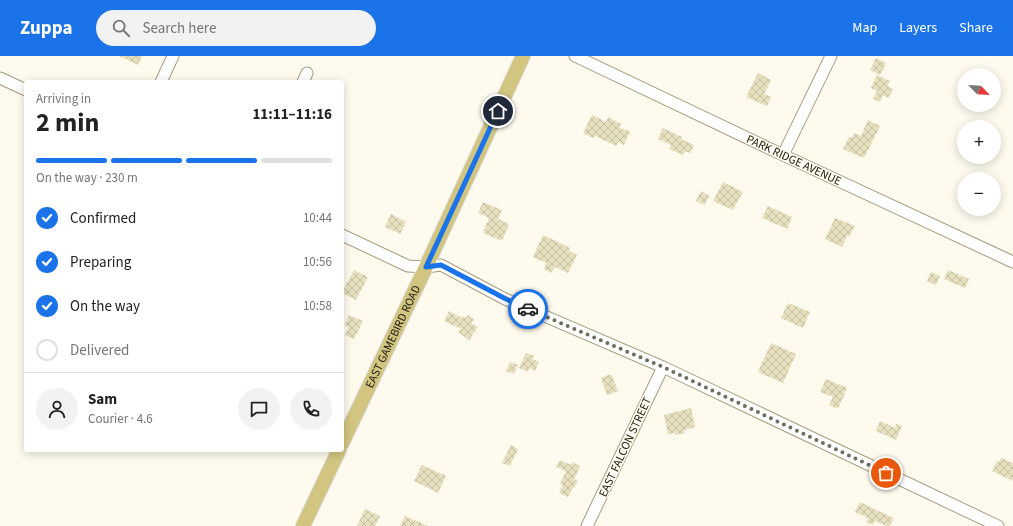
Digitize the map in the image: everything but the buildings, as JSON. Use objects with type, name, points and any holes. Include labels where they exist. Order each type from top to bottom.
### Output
[{"type":"main road","name":"EAST GAMEBIRD ROAD","points":[[344,439],[426,267],[523,56]]},
{"type":"main road","points":[[303,526],[338,452]]},
{"type":"street","points":[[162,80],[173,56]]},
{"type":"street","name":"PARK RIDGE AVENUE","points":[[575,56],[783,156],[1013,262]]},
{"type":"street","points":[[783,156],[831,56]]},
{"type":"street","points":[[0,78],[24,89]]},
{"type":"street","points":[[344,235],[408,266],[426,267],[441,265],[506,299],[663,367],[998,526]]},
{"type":"street","name":"EAST FALCON STREET","points":[[587,526],[663,367]]},
{"type":"way so far","points":[[528,309],[663,367],[886,473]]},
{"type":"route","points":[[498,111],[426,267],[441,265],[528,309]]}]
